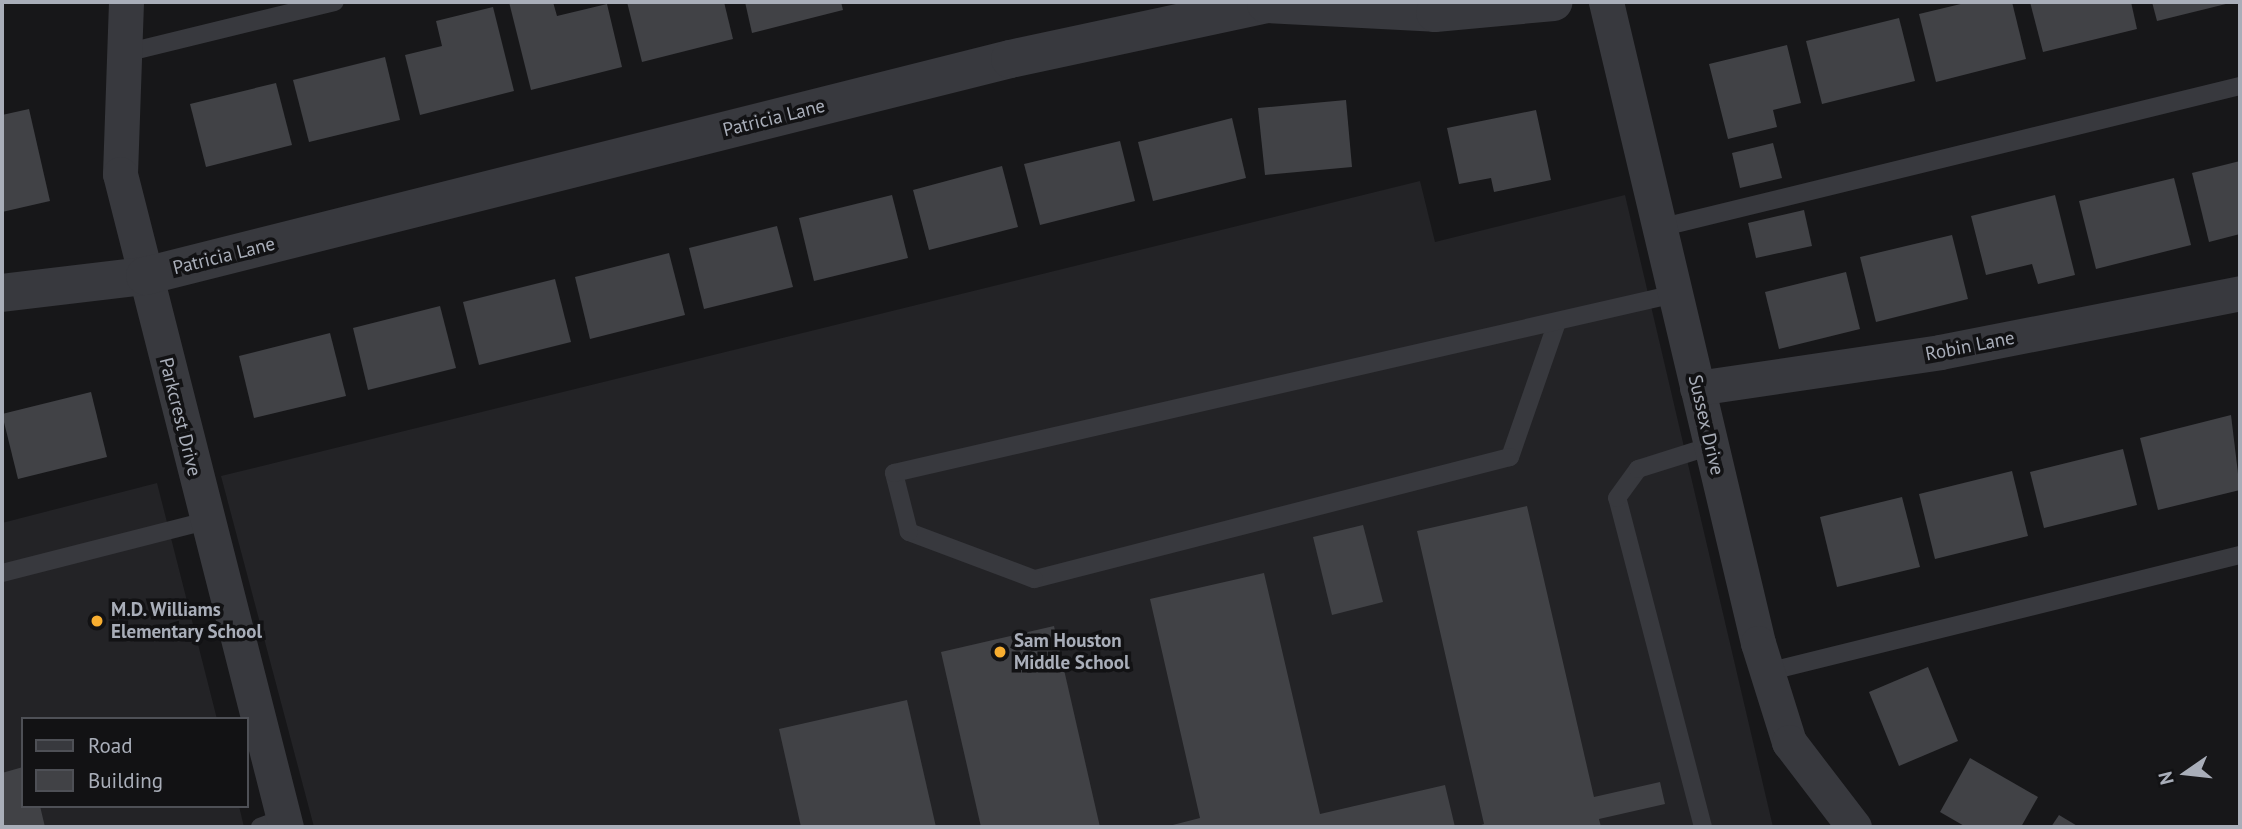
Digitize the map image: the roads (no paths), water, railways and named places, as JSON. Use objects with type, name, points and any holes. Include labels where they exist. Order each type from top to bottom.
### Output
[{"type":"street","name":"Parkcrest Drive","points":[[126,2],[121,54],[120,174],[206,521],[276,824]]},
{"type":"street","name":"Patricia Lane","points":[[2,293],[145,276],[1010,59],[1266,4],[1435,13],[1553,2]]},
{"type":"street","name":"Sussex Drive","points":[[1606,2],[1767,672],[1789,742],[1854,827]]},
{"type":"street","name":"Robin Lane","points":[[1697,388],[1940,352],[2240,293]]},
{"type":"lane","points":[[121,54],[335,2]]},
{"type":"lane","points":[[1659,228],[2240,86]]},
{"type":"lane","points":[[1556,325],[1510,457],[1034,579],[909,533],[894,473],[1556,325],[1675,294]]},
{"type":"lane","points":[[1703,827],[1617,498],[1638,469],[1711,446]]},
{"type":"lane","points":[[2,573],[206,521]]},
{"type":"lane","points":[[1767,672],[2240,555]]},
{"type":"place","name":"M.D. Williams Elementary School","points":[[97,621]]},
{"type":"place","name":"Sam Houston Middle School","points":[[1000,652]]}]
